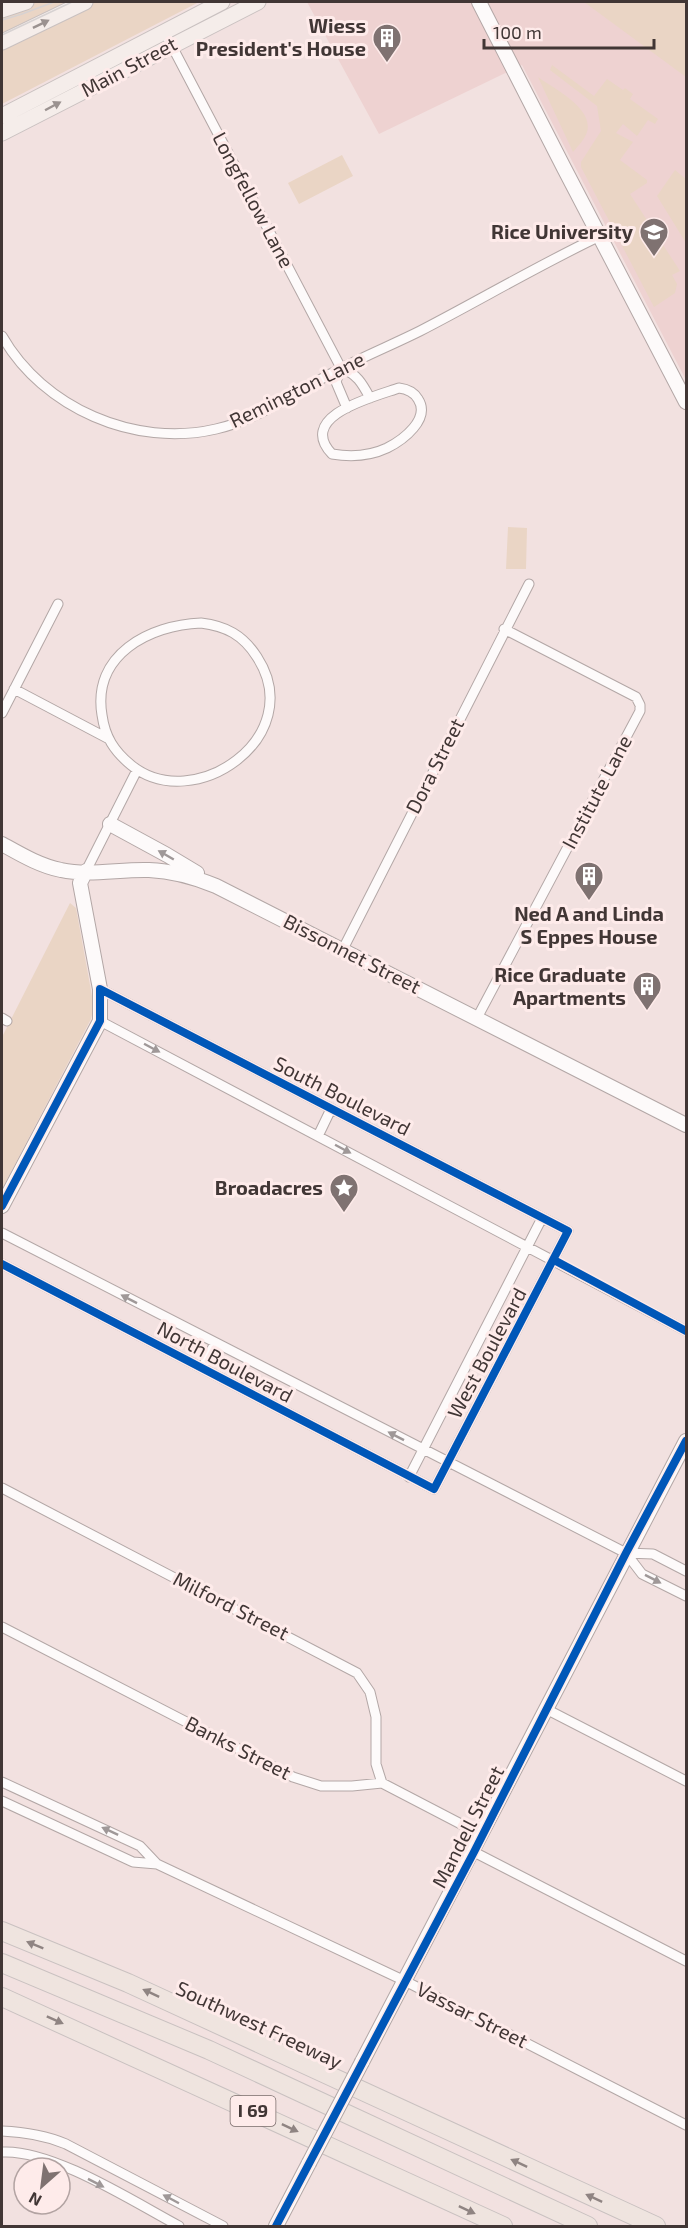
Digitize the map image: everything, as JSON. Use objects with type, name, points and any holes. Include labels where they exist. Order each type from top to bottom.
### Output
[{"type":"highway","name":"Southwest Freeway","points":[[2,1931],[128,1983],[656,2226]]},
{"type":"highway","points":[[2,1963],[209,2050],[588,2226]]},
{"type":"highway","name":"I 69","points":[[2,1997],[503,2226]]},
{"type":"main road","points":[[2,10],[26,2]]},
{"type":"main road","points":[[2,42],[85,2]]},
{"type":"main road","name":"Main Street","points":[[2,133],[168,38],[222,2]]},
{"type":"main road","name":"Main Street","points":[[2,116],[168,38],[258,2]]},
{"type":"main road","points":[[479,2],[687,402]]},
{"type":"main road","points":[[110,824],[167,855],[216,886]]},
{"type":"main road","name":"Bissonnet Street","points":[[2,844],[39,863],[62,870],[148,870],[181,874],[216,886],[687,1125]]},
{"type":"main road","points":[[2,1206],[100,1021],[100,989],[80,883],[86,871]]},
{"type":"main road","name":"Mandell Street","points":[[276,2226],[474,1852],[626,1553],[687,1441]]},
{"type":"street","name":"Longfellow Lane","points":[[168,38],[341,368]]},
{"type":"street","name":"Remington Lane","points":[[2,336],[23,365],[44,386],[69,404],[98,419],[160,434],[192,433],[217,429],[238,422],[341,368],[419,331],[600,236]]},
{"type":"street","points":[[347,408],[336,382],[341,368],[351,372],[361,381],[370,398]]},
{"type":"street","points":[[399,388],[406,389],[417,396],[422,406],[420,419],[410,431],[386,448],[358,455],[332,454],[324,446],[321,438],[325,423],[347,408],[370,398],[399,388]]},
{"type":"street","name":"Dora Street","points":[[343,949],[504,629],[529,584]]},
{"type":"street","points":[[2,712],[58,604]]},
{"type":"street","points":[[183,624],[216,625],[242,637],[263,666],[271,692],[268,719],[247,752],[207,776],[176,781],[137,770],[118,754],[107,738],[100,704],[104,681],[111,666],[122,652],[148,634],[183,624]]},
{"type":"street","name":"Institute Lane","points":[[477,1018],[640,711],[636,698],[504,629]]},
{"type":"street","points":[[14,689],[107,738]]},
{"type":"street","points":[[86,871],[137,770]]},
{"type":"street","name":"South Boulevard","points":[[100,989],[568,1231]]},
{"type":"street","points":[[100,1021],[687,1331]]},
{"type":"street","name":"South Boulevard","points":[[318,1136],[331,1109]]},
{"type":"street","name":"West Boulevard","points":[[409,1477],[543,1218]]},
{"type":"street","name":"West Boulevard","points":[[434,1489],[568,1231]]},
{"type":"street","name":"North Boulevard","points":[[2,1233],[626,1553],[652,1554],[687,1571]]},
{"type":"street","name":"North Boulevard","points":[[2,1263],[434,1489]]},
{"type":"street","name":"North Boulevard","points":[[202,1368],[215,1343]]},
{"type":"street","name":"Milford Street","points":[[2,1488],[357,1673],[370,1692],[376,1717],[376,1764],[382,1783]]},
{"type":"street","name":"North Boulevard","points":[[626,1553],[642,1574],[687,1596]]},
{"type":"street","name":"Banks Street","points":[[2,1628],[293,1777],[321,1786],[382,1783]]},
{"type":"street","points":[[546,1709],[687,1781]]},
{"type":"street","name":"Vassar Street","points":[[2,1782],[140,1846],[157,1864]]},
{"type":"street","points":[[382,1783],[482,1835]]},
{"type":"street","name":"Vassar Street","points":[[2,1801],[133,1862],[157,1864],[405,1981],[687,2125]]},
{"type":"street","points":[[474,1852],[687,1961]]},
{"type":"street","points":[[2,2131],[46,2136],[66,2144],[223,2226]]},
{"type":"street","points":[[2,2152],[30,2154],[65,2167],[179,2226]]},
{"type":"shaded area","points":[[2,2],[199,2],[2,104]]},
{"type":"shaded area","name":"Rice University","points":[[307,2],[686,2],[686,380],[522,65],[379,134]]},
{"type":"shaded area","points":[[584,2],[686,2],[686,77]]},
{"type":"shaded area","points":[[552,65],[594,96],[607,79],[623,90],[625,88],[633,94],[630,99],[658,119],[655,124],[648,120],[637,136],[623,124],[616,133],[633,142],[620,160],[647,180],[647,183],[630,194],[680,271],[672,275],[677,284],[675,293],[654,307],[581,167],[581,162],[601,131],[597,106],[550,70]]},
{"type":"shaded area","points":[[538,77],[571,100],[585,115],[588,123],[587,132],[573,152]]},
{"type":"shaded area","points":[[342,155],[353,176],[299,204],[288,183]]},
{"type":"shaded area","points":[[675,170],[686,179],[686,243],[657,196]]},
{"type":"shaded area","points":[[508,527],[527,528],[526,569],[506,569]]},
{"type":"shaded area","points":[[70,903],[76,908],[94,1007],[91,1019],[2,1189],[2,1037]]},
{"type":"tram line","points":[[2,20],[54,2]]},
{"type":"tram line","points":[[2,35],[72,2]]},
{"type":"cycle path","points":[[2,1206],[100,1021],[100,989],[568,1231],[434,1489],[2,1264]]},
{"type":"cycle path","points":[[554,1260],[686,1331]]},
{"type":"cycle path","points":[[276,2226],[474,1852],[626,1553],[686,1441]]},
{"type":"place","name":"Wiess President's House","points":[[387,64]]},
{"type":"place","name":"Rice University","points":[[654,258]]},
{"type":"place","name":"Ned A and Linda S Eppes House","points":[[589,902]]},
{"type":"place","name":"Rice Graduate Apartments","points":[[647,1012]]},
{"type":"place","name":"Broadacres","points":[[344,1214]]}]
